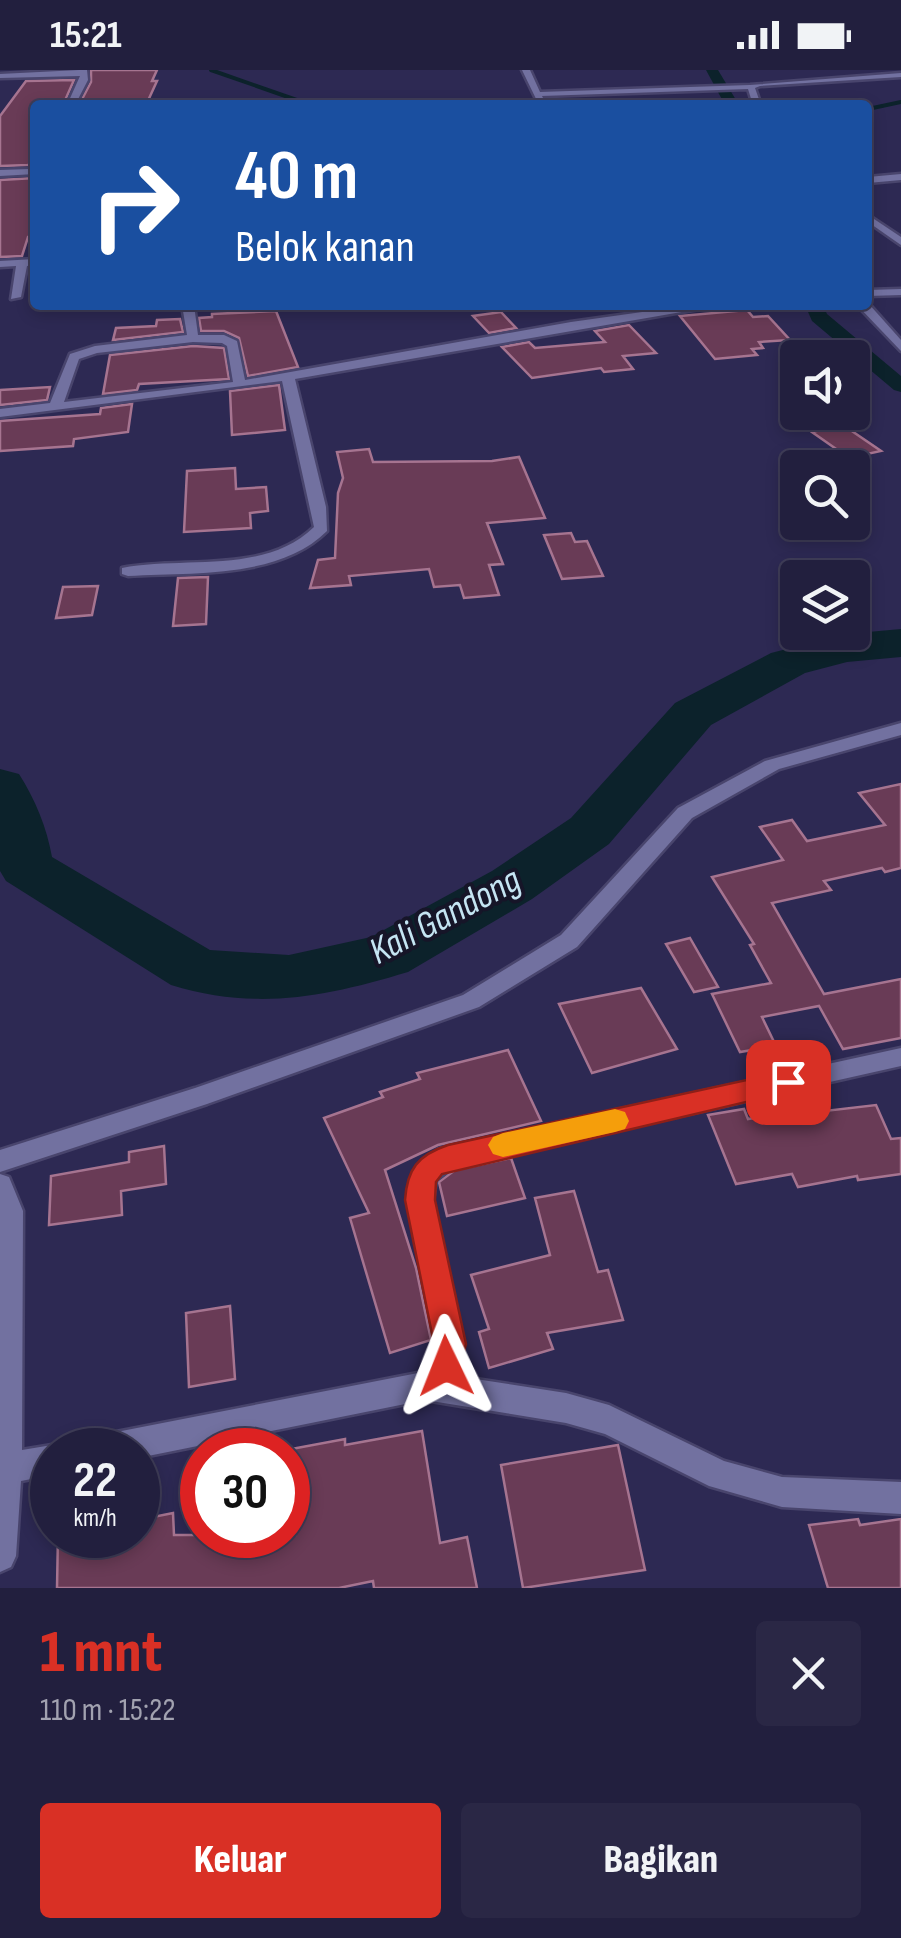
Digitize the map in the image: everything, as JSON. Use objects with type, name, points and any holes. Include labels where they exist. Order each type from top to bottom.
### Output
[{"type":"street","points":[[526,70],[540,100]]},
{"type":"street","points":[[0,76],[83,72],[73,100]]},
{"type":"street","points":[[537,94],[712,89],[738,84],[901,75]]},
{"type":"street","points":[[752,86],[756,100]]},
{"type":"street","points":[[0,173],[30,170]]},
{"type":"street","points":[[872,180],[901,177]]},
{"type":"street","points":[[872,221],[901,224]]},
{"type":"street","points":[[872,221],[901,242]]},
{"type":"street","points":[[0,264],[28,262],[14,298]]},
{"type":"street","points":[[872,293],[901,292]]},
{"type":"street","points":[[189,310],[192,338]]},
{"type":"street","points":[[0,413],[288,378],[571,326],[681,310]]},
{"type":"street","points":[[868,310],[901,347]]},
{"type":"street","points":[[55,408],[70,362],[80,354],[192,338],[230,341],[240,385]]},
{"type":"street","points":[[128,571],[235,562],[277,554],[314,540],[322,528],[319,507],[288,378]]},
{"type":"street","points":[[0,1161],[217,1091],[471,1001],[569,941],[685,813],[772,765],[901,729]]},
{"type":"street","points":[[425,1386],[446,1366],[450,1344],[420,1200],[422,1178],[432,1165],[448,1157],[901,1058]]},
{"type":"street","points":[[0,1185],[10,1211],[0,1556]]},
{"type":"street","points":[[160,1438],[425,1386],[566,1408],[609,1420],[720,1475],[782,1492],[901,1498]]},
{"type":"street","points":[[4,1469],[30,1464]]},
{"type":"building","points":[[91,70],[157,70],[152,81],[157,81],[148,100],[82,100],[91,82]]},
{"type":"building","points":[[74,80],[65,100],[30,100],[30,164],[0,166],[0,116],[26,81]]},
{"type":"building","points":[[30,178],[30,237],[22,256],[0,257],[0,180]]},
{"type":"building","points":[[747,310],[753,317],[768,316],[790,340],[759,342],[763,348],[752,349],[757,355],[715,359],[680,316]]},
{"type":"building","points":[[276,311],[298,367],[248,376],[239,338],[224,331],[201,331],[199,318],[212,314]]},
{"type":"building","points":[[501,312],[516,328],[489,333],[473,316]]},
{"type":"building","points":[[180,319],[183,332],[113,340],[116,328],[156,326],[157,320]]},
{"type":"building","points":[[629,325],[656,353],[623,356],[633,369],[604,372],[601,368],[532,378],[502,347],[529,342],[535,348],[605,342],[595,331]]},
{"type":"building","points":[[193,346],[224,348],[229,379],[139,384],[137,390],[103,394],[110,355]]},
{"type":"building","points":[[279,385],[285,430],[232,435],[230,391]]},
{"type":"building","points":[[50,387],[47,400],[0,405],[0,390]]},
{"type":"building","points":[[132,404],[128,432],[74,439],[73,446],[0,451],[0,421],[100,414],[101,408]]},
{"type":"building","points":[[850,430],[881,451],[838,450],[812,432]]},
{"type":"building","points":[[369,449],[373,462],[492,461],[519,457],[545,518],[487,523],[503,564],[489,565],[499,595],[464,598],[460,585],[434,587],[429,569],[349,576],[351,585],[310,588],[318,560],[335,558],[338,493],[343,478],[337,452]]},
{"type":"building","points":[[235,468],[236,489],[266,487],[268,511],[250,513],[251,528],[184,532],[187,471]]},
{"type":"building","points":[[571,533],[575,542],[587,541],[603,576],[562,579],[544,535]]},
{"type":"building","points":[[208,577],[206,624],[173,626],[178,578]]},
{"type":"building","points":[[98,586],[92,615],[56,618],[63,587]]},
{"type":"building","points":[[901,784],[901,868],[885,872],[882,868],[824,881],[831,890],[772,903],[824,994],[901,979],[901,1038],[843,1049],[819,1006],[762,1017],[776,1046],[740,1052],[712,994],[771,983],[750,945],[754,944],[712,877],[783,860],[760,827],[792,820],[807,841],[885,825],[859,793]]},
{"type":"building","points":[[690,938],[718,987],[694,992],[666,944]]},
{"type":"building","points":[[641,988],[677,1049],[592,1073],[559,1004]]},
{"type":"building","points":[[508,1050],[541,1121],[438,1145],[385,1170],[416,1268],[431,1340],[390,1353],[350,1218],[369,1213],[324,1118],[383,1097],[380,1092],[420,1079],[417,1073]]},
{"type":"building","points":[[876,1105],[891,1139],[901,1138],[901,1174],[858,1180],[857,1176],[798,1187],[792,1174],[736,1184],[708,1115],[744,1109],[748,1119],[806,1109],[808,1113]]},
{"type":"building","points":[[164,1146],[166,1184],[121,1191],[122,1215],[49,1225],[51,1176],[129,1162],[129,1152]]},
{"type":"building","points":[[511,1158],[525,1198],[447,1216],[439,1182],[455,1170]]},
{"type":"building","points":[[574,1191],[598,1272],[608,1270],[623,1320],[547,1333],[553,1349],[489,1368],[479,1332],[489,1329],[471,1275],[550,1255],[535,1198]]},
{"type":"building","points":[[230,1306],[235,1379],[189,1387],[186,1313]]},
{"type":"building","points":[[422,1431],[440,1543],[467,1537],[477,1588],[374,1588],[373,1581],[339,1588],[57,1588],[58,1558],[160,1558],[160,1516],[173,1513],[174,1535],[180,1535],[180,1558],[310,1558],[310,1446],[345,1439],[345,1445]]},
{"type":"building","points":[[618,1445],[645,1570],[523,1588],[501,1465]]},
{"type":"building","points":[[858,1519],[860,1525],[901,1519],[901,1588],[828,1588],[809,1525]]},
{"type":"waterway","points":[[211,70],[297,100]]},
{"type":"waterway","points":[[712,70],[729,100]]},
{"type":"waterway","points":[[872,108],[901,102]]},
{"type":"waterway","points":[[816,310],[819,317],[901,386]]},
{"type":"waterway","name":"Kali Gandong","points":[[0,786],[21,837],[26,867],[193,969],[228,977],[289,978],[387,956],[512,885],[590,831],[693,714],[788,663],[846,648],[901,643]]},
{"type":"slow traffic","points":[[503,1145],[615,1121]]},
{"type":"route","points":[[446,1366],[450,1344],[420,1200],[422,1178],[432,1165],[448,1157],[788,1082]]}]
